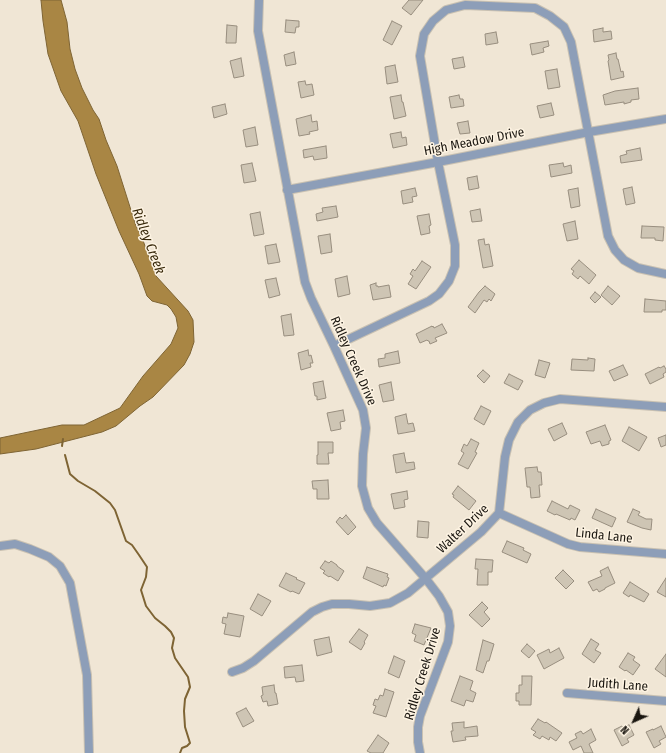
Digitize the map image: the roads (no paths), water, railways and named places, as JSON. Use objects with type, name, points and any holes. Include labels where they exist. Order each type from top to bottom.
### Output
[{"type":"street","name":"Ridley Creek Drive","points":[[259,0],[258,31],[304,282],[363,410],[366,428],[363,454],[362,486],[368,508],[377,523],[426,579],[439,596],[448,612],[450,626],[448,642],[420,716],[418,727],[420,753]]},
{"type":"street","points":[[334,346],[429,301],[438,294],[449,281],[455,266],[455,245],[438,162],[420,56],[424,34],[433,21],[446,10],[465,5],[535,8],[550,16],[564,27],[572,42],[608,236],[615,250],[624,260],[638,268],[666,274]]},
{"type":"street","name":"High Meadow Drive","points":[[287,190],[589,132],[666,119]]},
{"type":"street","name":"Walter Drive","points":[[232,672],[243,668],[312,612],[322,607],[332,604],[370,606],[390,603],[408,593],[481,532],[499,513],[509,440],[518,422],[530,410],[544,403],[560,399],[666,407]]},
{"type":"street","name":"Linda Lane","points":[[499,513],[568,544],[580,547],[666,554]]},
{"type":"street","points":[[0,546],[15,544],[49,557],[60,566],[70,583],[87,675],[89,753]]},
{"type":"street","name":"Judith Lane","points":[[567,693],[666,701]]},
{"type":"waterway","points":[[62,446],[63,439]]},
{"type":"waterway","points":[[65,455],[70,474],[110,503],[115,510],[126,541],[132,545],[147,567],[146,577],[141,590],[146,606],[155,618],[171,632],[174,638],[172,648],[175,658],[188,677],[190,687],[185,699],[184,711],[185,727],[190,743],[182,748],[180,753]]},
{"type":"water label","name":"Ridley Creek","points":[[148,241]]}]
